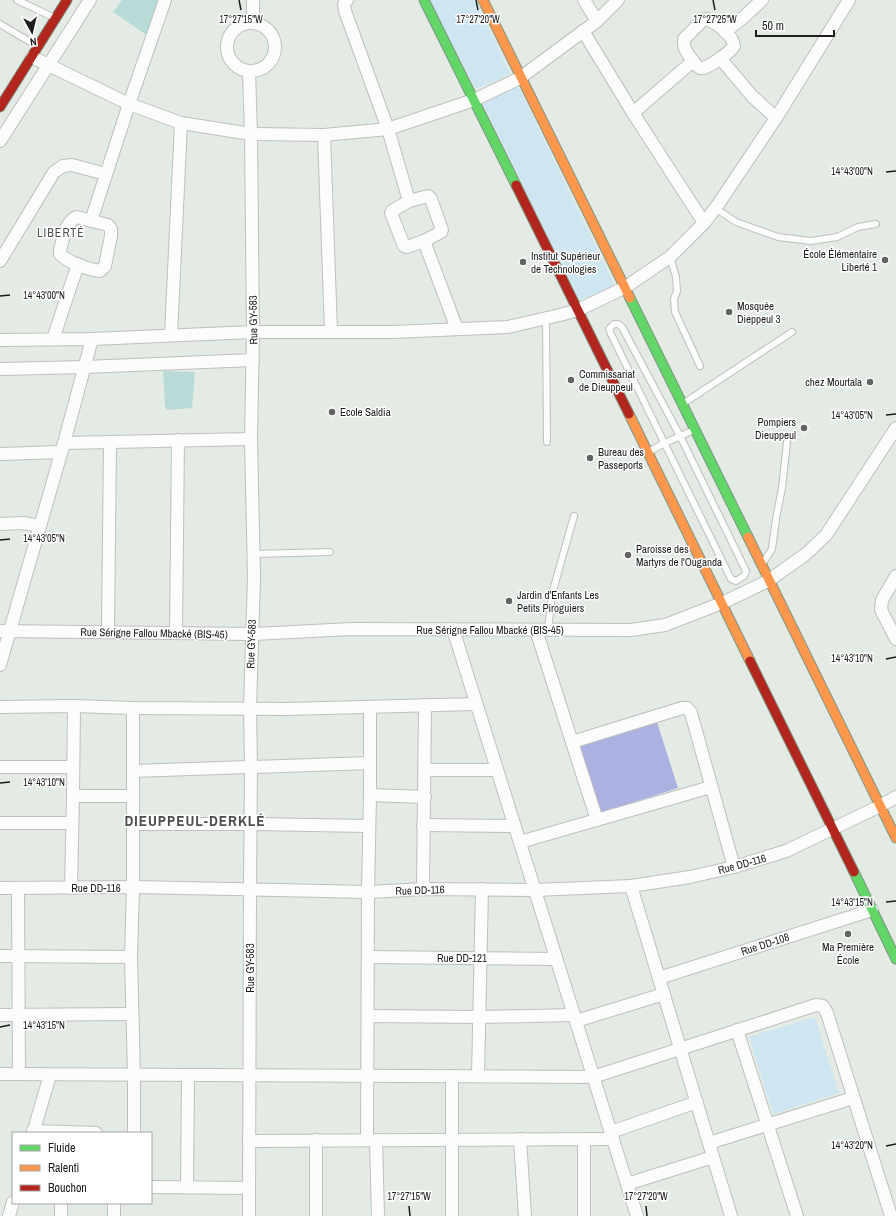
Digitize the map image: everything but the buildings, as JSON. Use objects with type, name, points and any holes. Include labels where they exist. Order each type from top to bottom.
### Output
[{"type":"street","points":[[0,107],[67,0]]},
{"type":"street","points":[[0,141],[90,0]]},
{"type":"street","points":[[91,221],[165,0]]},
{"type":"street","points":[[253,0],[253,22]]},
{"type":"street","points":[[347,0],[344,4],[344,11],[388,129],[409,201]]},
{"type":"street","points":[[424,0],[648,452],[896,959]]},
{"type":"street","points":[[483,0],[520,78],[896,838]]},
{"type":"street","points":[[584,0],[597,21]]},
{"type":"street","points":[[35,52],[48,65],[129,104],[181,123],[250,134],[324,135],[388,129],[474,100],[520,78],[597,21],[618,0]]},
{"type":"street","points":[[725,32],[762,0]]},
{"type":"street","points":[[0,340],[92,339],[253,332],[393,332],[508,327],[578,310],[624,288],[670,257],[704,223],[776,118],[849,0]]},
{"type":"street","points":[[703,20],[709,20],[725,32],[734,43],[734,46],[720,58],[703,68],[699,67],[693,62],[685,50],[684,40],[703,20]]},
{"type":"street","points":[[253,22],[261,24],[267,28],[275,41],[276,49],[270,63],[264,68],[256,71],[248,71],[240,69],[233,64],[228,57],[226,49],[231,33],[237,27],[244,23],[253,22]]},
{"type":"street","points":[[583,31],[633,113],[704,223]]},
{"type":"street","points":[[720,58],[752,96],[776,118]]},
{"type":"street","points":[[633,113],[693,62]]},
{"type":"street","name":"Rue GY-583","points":[[248,71],[253,332],[251,439],[253,554],[250,708],[252,766],[250,824],[249,1216]]},
{"type":"street","points":[[171,336],[181,123]]},
{"type":"street","points":[[324,135],[331,331]]},
{"type":"street","points":[[0,261],[54,172],[63,166],[72,165],[106,174]]},
{"type":"street","points":[[428,196],[431,199],[442,230],[439,234],[407,247],[404,246],[391,213],[393,210],[409,201],[428,196]]},
{"type":"street","points":[[77,217],[91,221],[108,225],[111,229],[105,266],[100,271],[95,271],[78,264],[64,258],[60,254],[69,223],[72,218],[77,217]]},
{"type":"street","points":[[424,241],[457,329]]},
{"type":"street","points":[[53,339],[78,264]]},
{"type":"street","points":[[0,665],[5,631],[40,526],[63,448],[92,339]]},
{"type":"street","points":[[0,370],[85,368],[253,360]]},
{"type":"street","name":"Rue Sérigne Fallou Mbacké (BIS-45)","points":[[5,631],[252,634],[351,629],[631,630],[652,627],[677,621],[722,603],[768,580],[806,554],[826,535],[896,428]]},
{"type":"street","points":[[0,454],[110,442],[251,439]]},
{"type":"street","points":[[176,633],[178,440]]},
{"type":"street","points":[[108,632],[110,442]]},
{"type":"street","points":[[0,524],[23,523],[40,526]]},
{"type":"street","points":[[896,576],[882,600],[882,610],[896,639]]},
{"type":"street","points":[[453,629],[637,1216]]},
{"type":"street","points":[[542,630],[572,742],[597,820]]},
{"type":"street","points":[[0,707],[74,706],[287,709],[476,704]]},
{"type":"street","points":[[423,889],[426,705]]},
{"type":"street","points":[[71,888],[74,796],[74,706]]},
{"type":"street","points":[[370,707],[368,1075],[378,1216]]},
{"type":"street","points":[[133,708],[133,888],[131,957],[134,1132]]},
{"type":"street","points":[[572,742],[682,708],[688,708],[691,713],[734,867]]},
{"type":"street","points":[[133,770],[370,763]]},
{"type":"street","points":[[0,767],[73,767]]},
{"type":"street","points":[[425,770],[497,770]]},
{"type":"street","points":[[520,842],[711,787]]},
{"type":"street","points":[[370,795],[425,797]]},
{"type":"street","points":[[74,796],[133,796]]},
{"type":"street","name":"Rue DD-116","points":[[0,888],[133,888],[368,892],[423,889],[535,890],[630,886],[690,877],[734,867],[786,851],[832,830],[896,797]]},
{"type":"street","points":[[0,823],[72,823]]},
{"type":"street","points":[[133,824],[369,826]]},
{"type":"street","points":[[423,825],[514,826]]},
{"type":"street","points":[[630,886],[732,1216]]},
{"type":"street","points":[[18,888],[19,1074]]},
{"type":"street","points":[[478,1076],[482,889]]},
{"type":"street","name":"Rue DD-108","points":[[659,978],[872,910]]},
{"type":"street","points":[[0,956],[131,957]]},
{"type":"street","name":"Rue DD-121","points":[[368,957],[556,959]]},
{"type":"street","points":[[368,1016],[575,1018],[664,994]]},
{"type":"street","points":[[0,1074],[593,1076],[816,1005],[823,1006],[827,1013],[891,1216]]},
{"type":"street","points":[[0,1014],[132,1014]]},
{"type":"street","points":[[737,1030],[797,1216]]},
{"type":"street","points":[[33,1132],[50,1075]]},
{"type":"street","points":[[187,1187],[188,1075]]},
{"type":"street","points":[[452,1076],[452,1216]]},
{"type":"street","points":[[709,1144],[853,1098]]},
{"type":"street","points":[[249,1141],[520,1139],[612,1136],[697,1102]]},
{"type":"street","points":[[584,1138],[584,1216]]},
{"type":"street","points":[[520,1139],[525,1216]]},
{"type":"street","points":[[316,1140],[316,1216]]},
{"type":"street","points":[[627,1184],[714,1157]]},
{"type":"street","points":[[152,1187],[249,1188]]},
{"type":"street","points":[[9,1216],[12,1204]]},
{"type":"street","points":[[61,1204],[61,1216]]},
{"type":"street","points":[[114,1204],[114,1216]]},
{"type":"lane","points":[[17,0],[56,18]]},
{"type":"lane","points":[[0,24],[35,52]]},
{"type":"lane","points":[[715,208],[736,222],[778,237],[811,241],[836,237],[858,227],[876,224]]},
{"type":"lane","points":[[670,257],[676,277],[677,291],[674,299],[675,312],[700,366]]},
{"type":"lane","points":[[546,318],[547,442]]},
{"type":"lane","points":[[614,324],[618,324],[622,327],[680,436],[746,571],[744,576],[736,581],[731,580],[664,443],[611,334],[609,329],[614,324]]},
{"type":"lane","points":[[682,404],[792,332]]},
{"type":"lane","points":[[648,452],[664,443],[695,430]]},
{"type":"lane","points":[[761,567],[772,549],[782,488],[787,442]]},
{"type":"lane","points":[[542,630],[574,516]]},
{"type":"lane","points":[[253,554],[330,552]]},
{"type":"shaded area","points":[[122,0],[161,0],[148,36],[113,12]]},
{"type":"shaded area","points":[[430,0],[475,0],[510,73],[509,75],[479,88],[475,88]]},
{"type":"shaded area","points":[[514,87],[519,88],[614,284],[613,286],[583,299],[579,299],[483,104],[485,100]]},
{"type":"shaded area","points":[[163,371],[195,372],[192,408],[167,410],[165,406]]},
{"type":"shaded area","points":[[656,719],[678,788],[600,813],[577,744]]},
{"type":"shaded area","points":[[815,1017],[839,1093],[773,1114],[749,1037]]},
{"type":"traffic: fast","points":[[424,0],[516,185]]},
{"type":"traffic: fast","points":[[630,298],[748,537]]},
{"type":"traffic: fast","points":[[854,872],[896,959]]},
{"type":"traffic: slow","points":[[483,0],[630,298]]},
{"type":"traffic: slow","points":[[629,414],[750,661]]},
{"type":"traffic: slow","points":[[748,537],[896,838]]},
{"type":"traffic: jam","points":[[0,107],[67,0]]},
{"type":"traffic: jam","points":[[516,185],[629,414]]},
{"type":"traffic: jam","points":[[750,661],[854,872]]},
{"type":"place","name":"École Élémentaire Liberté 1","points":[[885,260]]},
{"type":"place","name":"Institut Supérieur de Technologies","points":[[523,262]]},
{"type":"place","name":"Mosquée Dieppeul 3","points":[[729,312]]},
{"type":"place","name":"Commissariat de Dieuppeul","points":[[571,380]]},
{"type":"place","name":"chez Mourtala","points":[[870,382]]},
{"type":"place","name":"Ecole Saldia","points":[[332,412]]},
{"type":"place","name":"Pompiers Dieuppeul","points":[[804,428]]},
{"type":"place","name":"Bureau des Passeports","points":[[590,458]]},
{"type":"place","name":"Paroisse des Martyrs de l'Ouganda","points":[[628,555]]},
{"type":"place","name":"Jardin d'Enfants Les Petits Piroguiers","points":[[509,601]]},
{"type":"place","name":"Ma Première École","points":[[848,934]]},
{"type":"district","name":"LIBERTÉ","points":[[61,233]]},
{"type":"district","name":"DIEUPPEUL-DERKLÉ","points":[[195,821]]}]
